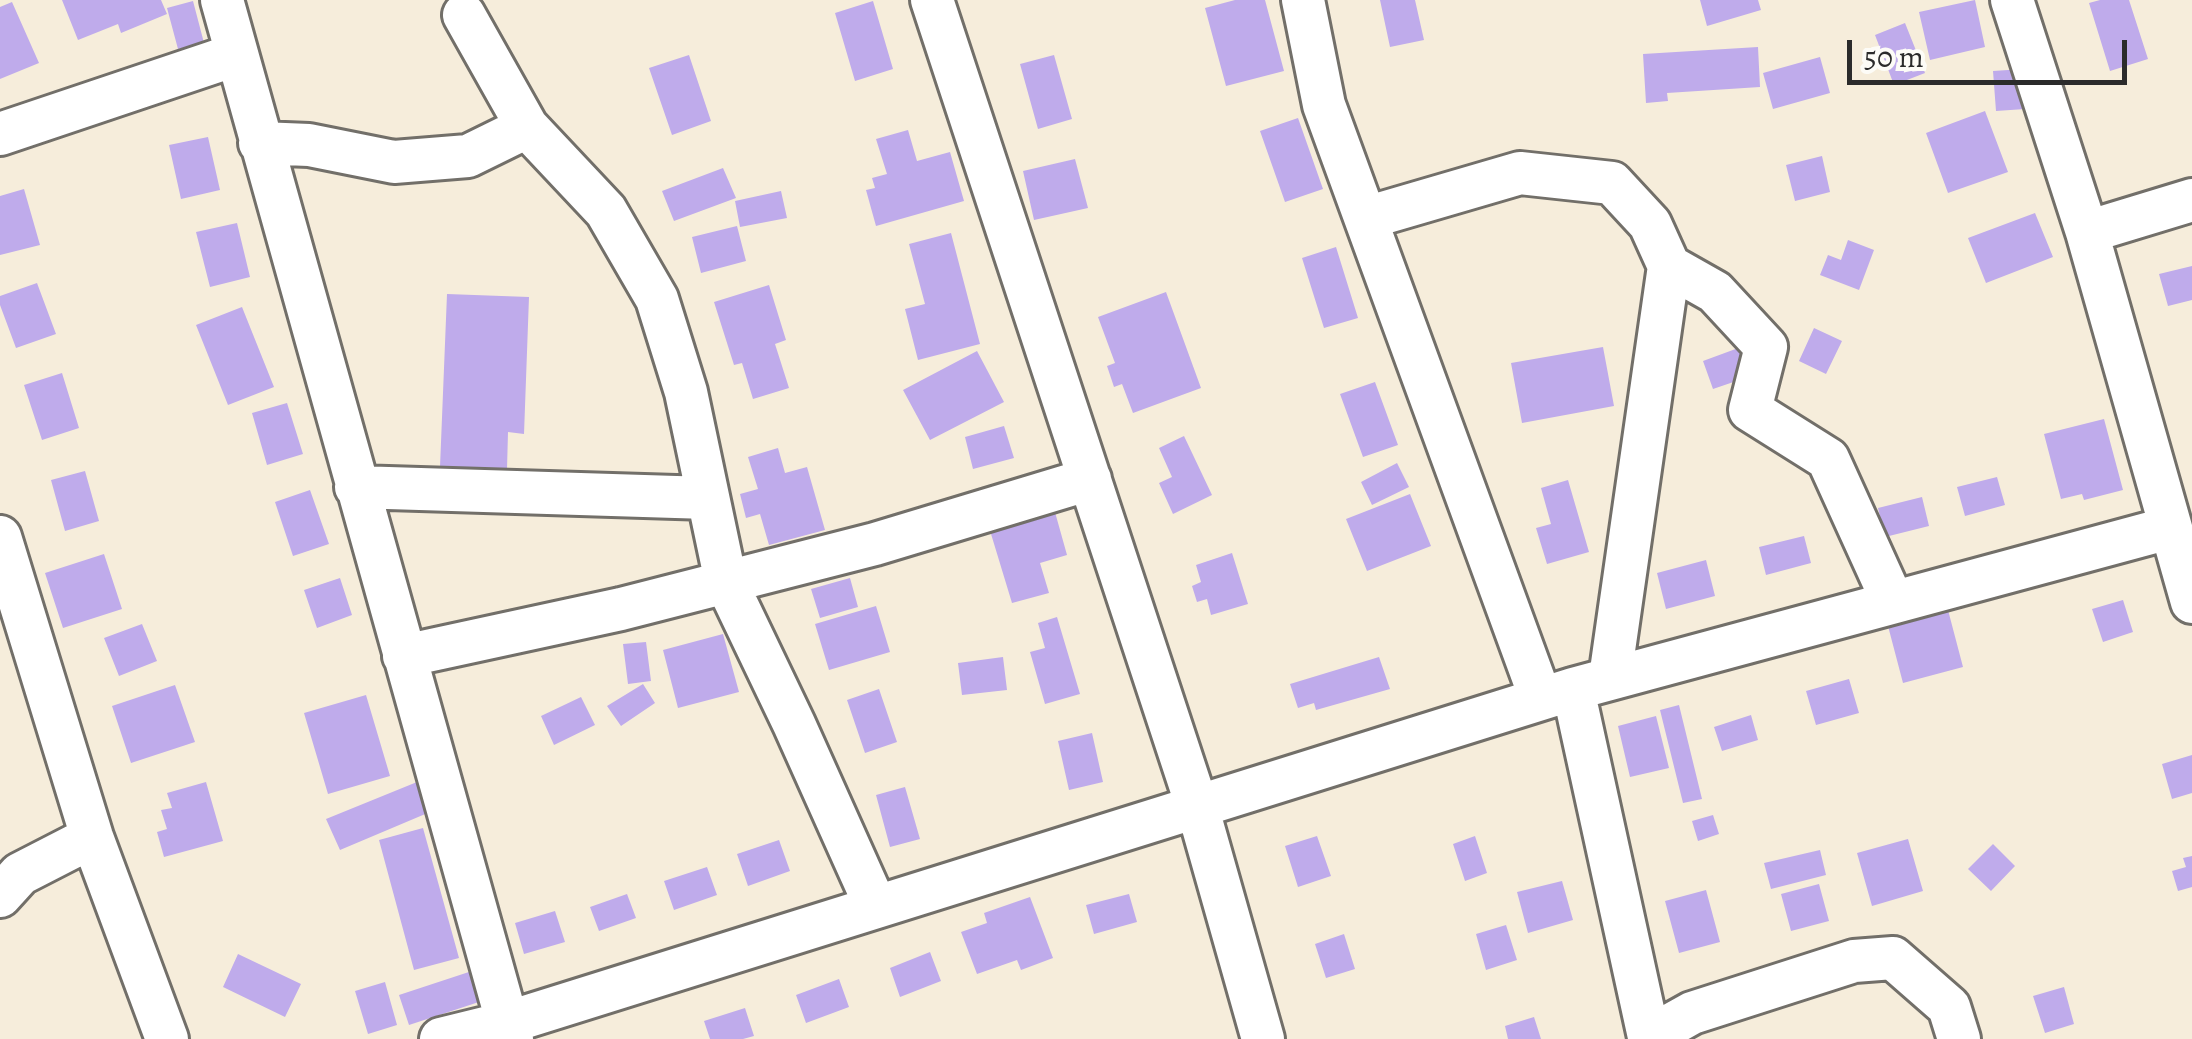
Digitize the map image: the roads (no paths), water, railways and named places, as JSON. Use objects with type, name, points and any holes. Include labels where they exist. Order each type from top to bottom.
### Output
[{"type":"street","points":[[222,0],[509,1031]]},
{"type":"street","points":[[932,0],[1197,806],[1264,1039]]},
{"type":"street","points":[[1303,0],[1324,105],[1366,218],[1575,689],[1649,1038],[1710,1008],[1854,961],[1893,958],[1948,1006],[1959,1039]]},
{"type":"street","points":[[2012,0],[2087,232],[2179,542],[2192,602]]},
{"type":"street","points":[[464,15],[527,128],[606,211],[657,299],[686,392],[726,582],[876,907]]},
{"type":"street","points":[[0,134],[236,54]]},
{"type":"street","points":[[260,144],[310,145],[394,162],[468,156],[527,128]]},
{"type":"street","points":[[1366,218],[1520,172],[1612,183],[1650,224],[1669,266],[1715,292],[1766,346],[1750,410],[1828,459],[1892,600]]},
{"type":"street","points":[[2087,232],[2192,200]]},
{"type":"street","points":[[1575,689],[1669,266]]},
{"type":"street","points":[[404,656],[875,544],[1090,479]]},
{"type":"street","points":[[356,487],[708,498]]},
{"type":"street","points":[[0,537],[92,837],[167,1039]]},
{"type":"street","points":[[441,1039],[509,1031],[876,907],[1575,689],[1892,600],[2179,542]]},
{"type":"street","points":[[0,896],[20,874],[92,837]]}]
